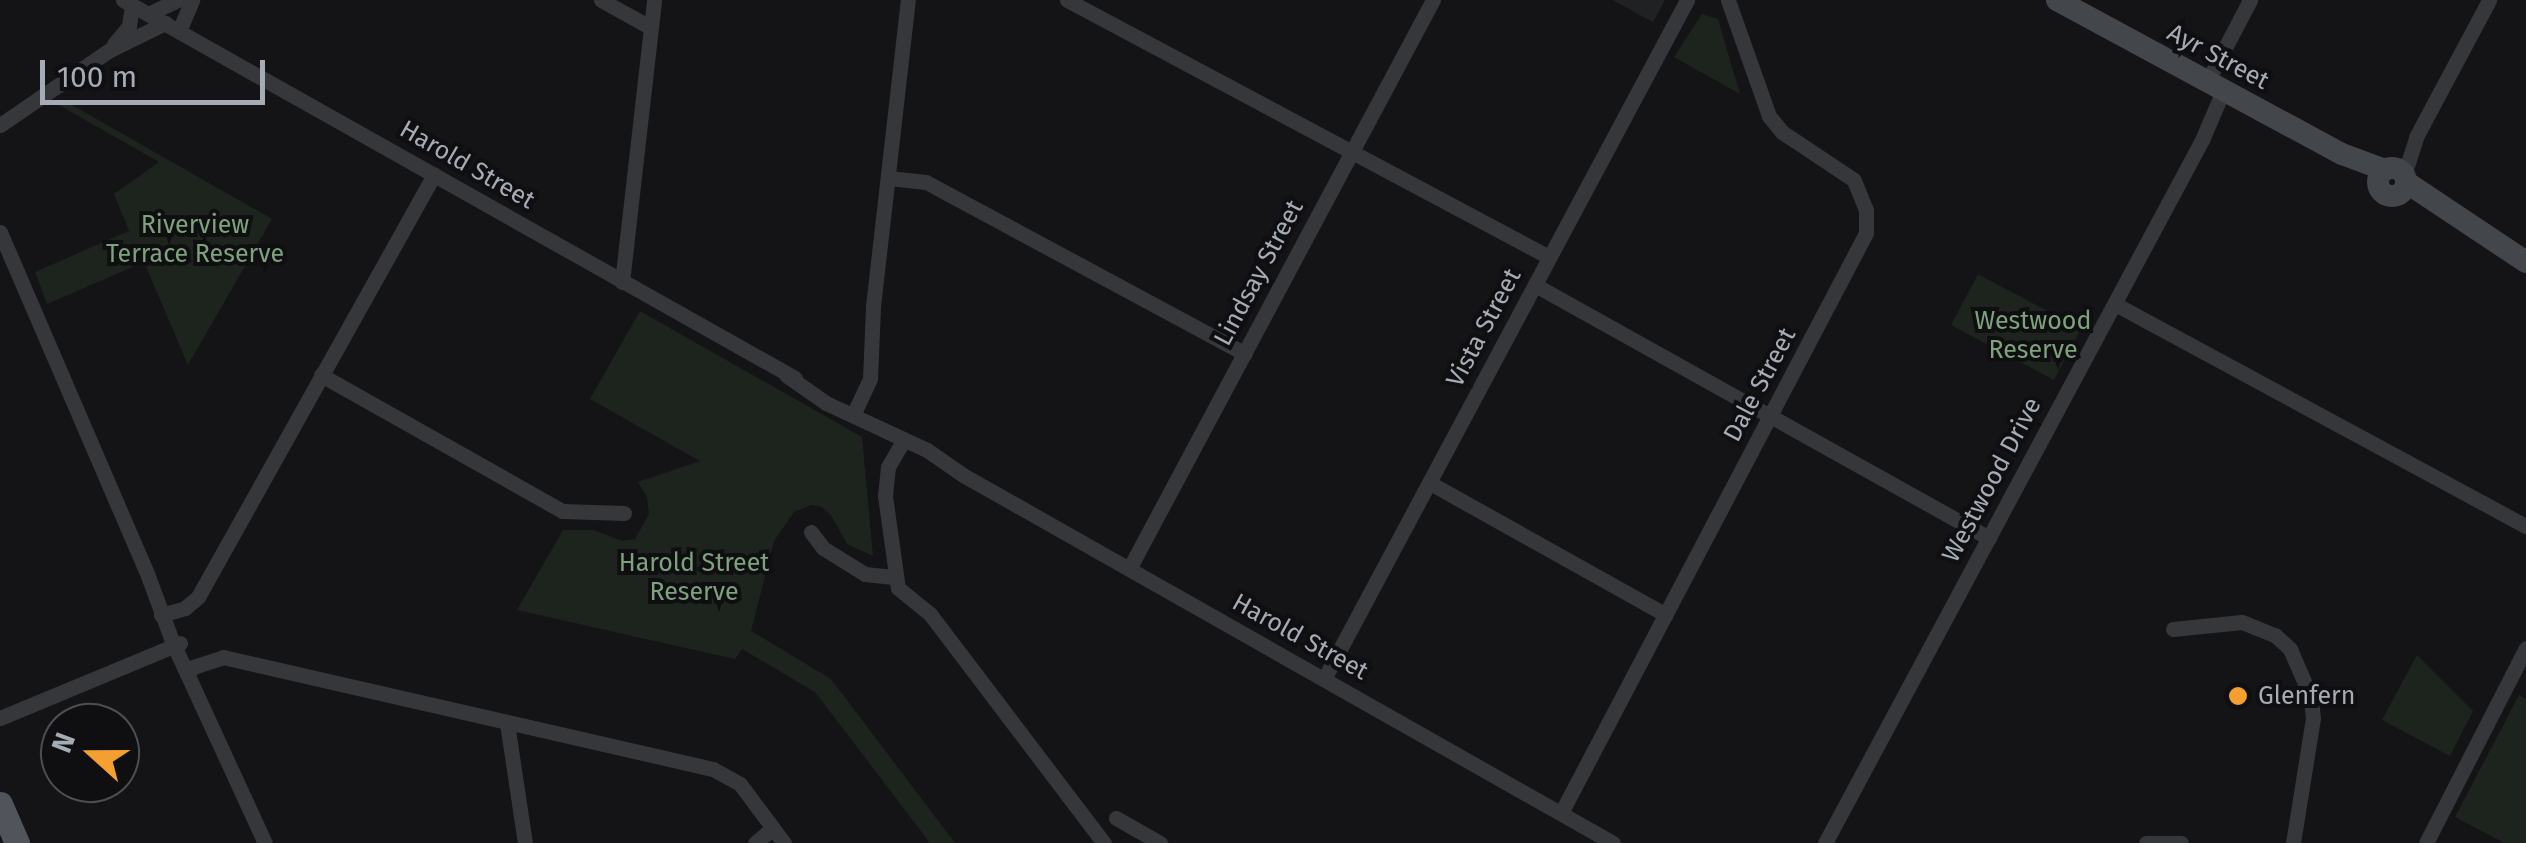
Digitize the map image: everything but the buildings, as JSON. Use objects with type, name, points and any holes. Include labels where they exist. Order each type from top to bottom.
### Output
[{"type":"main road","points":[[0,804],[17,843]]},
{"type":"street","points":[[148,14],[178,0]]},
{"type":"street","points":[[0,125],[108,51],[172,27],[192,0]]},
{"type":"street","points":[[601,0],[650,27]]},
{"type":"street","points":[[622,282],[654,0]]},
{"type":"street","points":[[854,414],[869,385],[908,0]]},
{"type":"street","points":[[1068,0],[1549,257]]},
{"type":"street","name":"Lindsay Street","points":[[1129,569],[1433,0]]},
{"type":"street","name":"Vista Street","points":[[1324,679],[1687,0]]},
{"type":"street","name":"Dale Street","points":[[1560,813],[1859,254],[1866,233],[1866,210],[1848,174],[1788,137],[1768,116],[1728,0]]},
{"type":"street","name":"Ayr Street","points":[[2039,0],[2063,4],[2394,180],[2526,262]]},
{"type":"street","name":"Westwood Drive","points":[[1825,843],[2202,140],[2250,0]]},
{"type":"street","points":[[2394,180],[2489,0]]},
{"type":"street","points":[[108,51],[129,26],[128,3]]},
{"type":"street","name":"Harold Street","points":[[128,3],[786,375],[831,395],[923,458],[963,475],[1613,843]]},
{"type":"street","points":[[166,612],[203,583],[434,175]]},
{"type":"street","points":[[888,178],[926,182],[1245,354]]},
{"type":"street","points":[[0,232],[265,843]]},
{"type":"street","points":[[1535,285],[1989,538]]},
{"type":"street","points":[[2114,304],[2526,526]]},
{"type":"street","points":[[321,376],[562,511],[624,514]]},
{"type":"street","points":[[902,441],[888,467],[885,496],[893,577],[903,594],[930,614],[1104,843]]},
{"type":"street","points":[[1430,483],[1666,615]]},
{"type":"street","points":[[811,532],[824,548],[864,574],[893,577]]},
{"type":"street","points":[[2173,629],[2242,622],[2274,635],[2290,649],[2312,697],[2313,718],[2293,843]]},
{"type":"street","points":[[5,719],[176,643]]},
{"type":"street","points":[[2426,843],[2440,809],[2526,648]]},
{"type":"street","points":[[192,672],[237,663],[722,772],[740,784],[784,843]]},
{"type":"street","points":[[507,724],[525,843]]},
{"type":"street","points":[[2417,843],[2440,809]]},
{"type":"street","points":[[1116,818],[1160,843]]},
{"type":"street","points":[[755,843],[773,828]]},
{"type":"street","points":[[2146,843],[2181,843]]},
{"type":"shaded area","points":[[1612,0],[1665,0],[1653,22]]},
{"type":"green space","points":[[1702,14],[1718,19],[1740,94],[1674,57]]},
{"type":"green space","name":"Riverview Terrace Reserve","points":[[65,101],[272,219],[188,365],[144,262],[47,304],[35,272],[129,231],[114,194],[159,162],[59,105]]},
{"type":"green space","name":"Westwood Reserve","points":[[1978,274],[2081,329],[2054,380],[1951,325]]},
{"type":"green space","name":"Harold Street Reserve","points":[[640,311],[862,437],[873,556],[847,544],[822,507],[811,505],[794,512],[774,541],[751,631],[831,679],[955,843],[930,843],[815,692],[742,649],[735,659],[517,610],[563,530],[593,530],[622,541],[635,539],[649,514],[647,497],[638,482],[700,461],[590,399]]},
{"type":"green space","points":[[2417,655],[2473,711],[2450,756],[2382,720]]},
{"type":"green space","points":[[2519,695],[2526,699],[2526,843],[2504,843],[2455,817]]},
{"type":"place","name":"Glenfern","points":[[2238,696]]}]
